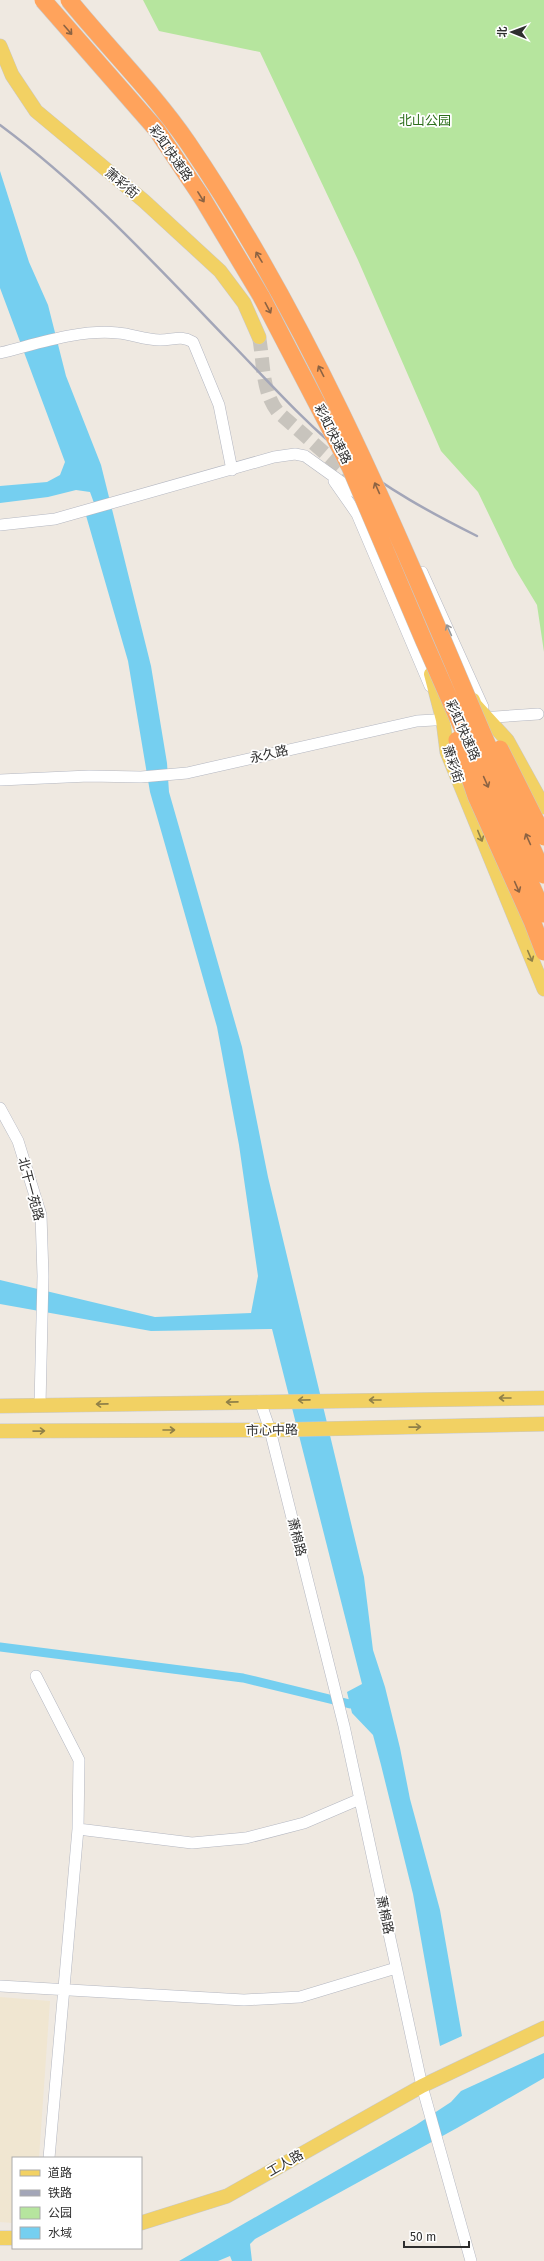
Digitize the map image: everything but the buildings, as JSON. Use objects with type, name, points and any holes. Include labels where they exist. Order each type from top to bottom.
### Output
[{"type":"highway","name":"彩虹快速路","points":[[43,0],[156,129],[177,159],[239,258],[268,310],[350,467],[424,641],[544,914]]},
{"type":"highway","name":"彩虹快速路","points":[[69,0],[186,141],[261,260],[336,399],[383,500],[544,875]]},
{"type":"highway","points":[[440,634],[544,836]]},
{"type":"highway","points":[[424,641],[476,796],[544,952]]},
{"type":"main road","name":"萧彩街","points":[[0,46],[12,75],[36,111],[144,201],[220,271],[237,291],[250,316],[256,337]]},
{"type":"main road","points":[[390,530],[475,705],[507,740],[544,807]]},
{"type":"main road","name":"萧彩街","points":[[375,536],[427,661],[443,720],[447,752],[544,989]]},
{"type":"main road","points":[[0,1406],[323,1400],[544,1398]]},
{"type":"main road","name":"市心中路","points":[[0,1431],[288,1430],[544,1424]]},
{"type":"main road","name":"工人路","points":[[422,2086],[446,2066],[544,2018]]},
{"type":"main road","name":"工人路","points":[[142,2222],[227,2196],[422,2086],[544,2028]]},
{"type":"main road","points":[[0,2238],[12,2238]]},
{"type":"street","points":[[0,353],[68,336],[118,333],[161,340],[185,337],[193,342],[219,405],[232,470]]},
{"type":"street","points":[[0,525],[55,519],[274,457],[295,454],[305,456],[381,510],[393,520],[404,535],[428,584],[487,717]]},
{"type":"street","points":[[326,471],[342,490],[357,514],[443,720]]},
{"type":"street","name":"永久路","points":[[0,780],[89,776],[140,777],[187,773],[417,721],[538,714]]},
{"type":"street","name":"北干一苑路","points":[[0,1108],[18,1141],[41,1215],[43,1276],[40,1405]]},
{"type":"street","name":"萧棉路","points":[[260,1401],[270,1430],[344,1726],[422,2086],[471,2261]]},
{"type":"street","points":[[36,1676],[79,1760],[78,1829],[49,2157]]},
{"type":"street","points":[[78,1829],[192,1843],[246,1838],[304,1823],[360,1799]]},
{"type":"street","points":[[0,1986],[244,2000],[300,1997],[396,1968]]},
{"type":"shaded area","points":[[0,1997],[50,2001],[39,2157],[12,2157],[12,2223],[0,2222]]},
{"type":"green space","name":"北山公园","points":[[143,0],[544,0],[544,652],[537,605],[514,567],[478,492],[441,451],[358,260],[260,52],[159,31]]},
{"type":"water","points":[[0,171],[29,262],[48,305],[66,376],[101,465],[151,666],[167,763],[169,792],[242,1047],[268,1177],[364,1577],[373,1650],[385,1687],[400,1748],[410,1799],[440,1910],[462,2036],[440,2046],[413,1894],[381,1765],[373,1735],[352,1713],[347,1692],[362,1684],[272,1329],[151,1331],[0,1304],[0,1280],[155,1317],[251,1313],[258,1276],[239,1145],[217,1027],[150,792],[128,661],[85,512],[94,503],[90,492],[76,490],[48,497],[0,503],[0,486],[47,482],[60,475],[65,462],[0,288]]},
{"type":"water","points":[[544,2053],[544,2078],[457,2128],[255,2239],[250,2244],[252,2261],[232,2261],[230,2256],[218,2261],[179,2261],[416,2125],[451,2102],[461,2091]]},
{"type":"waterway","points":[[0,1647],[243,1678],[350,1704]]},
{"type":"tunnel","points":[[259,337],[266,386],[278,412],[353,478]]},
{"type":"railway","points":[[0,125],[31,149],[91,201],[331,444],[378,480],[426,509],[477,536]]}]
